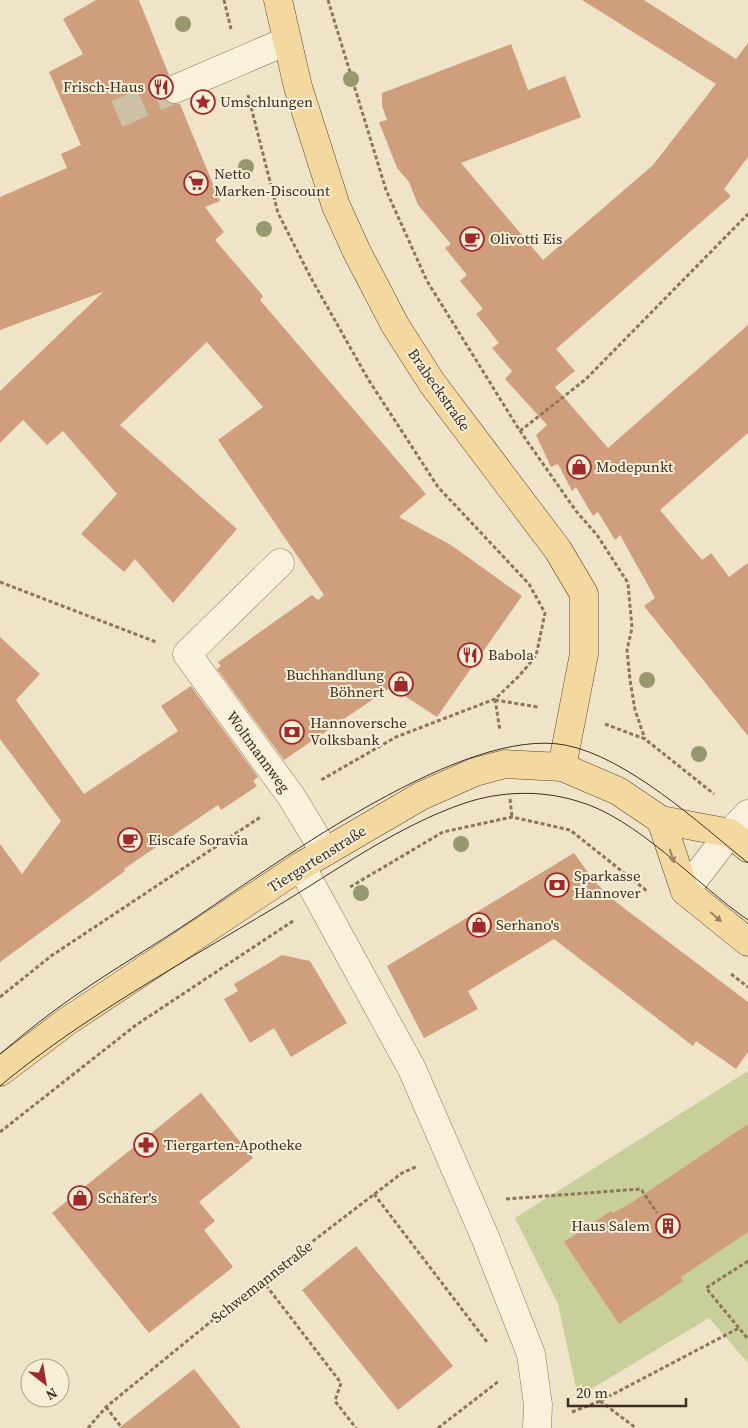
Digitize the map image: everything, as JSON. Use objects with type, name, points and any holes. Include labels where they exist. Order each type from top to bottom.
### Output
[{"type":"main road","name":"Brabeckstraße","points":[[278,0],[298,87],[336,206],[395,325],[438,391],[558,550],[584,594],[584,654],[562,768]]},
{"type":"main road","name":"Tiergartenstraße","points":[[0,1072],[66,1022],[301,866],[422,796],[475,772],[505,764],[562,768],[618,791],[661,820],[743,828]]},
{"type":"main road","points":[[661,820],[685,891],[748,942]]},
{"type":"street","points":[[175,88],[287,41]]},
{"type":"street","points":[[188,654],[280,563]]},
{"type":"street","name":"Woltmannweg","points":[[188,654],[291,796],[325,852]]},
{"type":"street","points":[[685,891],[743,828]]},
{"type":"street","points":[[301,866],[412,1069],[474,1210],[531,1354],[537,1417]]},
{"type":"path","points":[[328,0],[386,190],[428,281],[520,431],[557,484]]},
{"type":"path","points":[[520,431],[586,379],[748,214]]},
{"type":"path","points":[[0,582],[188,654]]},
{"type":"path","points":[[0,997],[59,951],[291,796],[396,737],[494,700],[574,713],[646,739],[743,828]]},
{"type":"path","points":[[0,1132],[136,1025],[321,903],[444,832],[512,817],[570,830],[650,893]]},
{"type":"path","points":[[725,969],[748,987]]},
{"type":"path","name":"Schwemannstraße","points":[[88,1428],[106,1407],[262,1280],[374,1194],[402,1173],[448,1152]]},
{"type":"path","points":[[474,1210],[501,1200],[641,1189],[657,1213]]},
{"type":"path","points":[[374,1194],[489,1345]]},
{"type":"path","points":[[748,1261],[706,1288],[748,1339]]},
{"type":"path","points":[[262,1280],[341,1384],[335,1401],[356,1428]]},
{"type":"path","points":[[537,1417],[555,1412],[574,1412],[600,1401],[739,1328]]},
{"type":"path","points":[[439,1428],[503,1378]]},
{"type":"path","points":[[600,1401],[636,1428]]},
{"type":"path","points":[[106,1407],[122,1428]]},
{"type":"green space","points":[[748,1071],[748,1363],[709,1318],[578,1397],[558,1304],[515,1218]]},
{"type":"building","points":[[96,0],[139,0],[169,75],[162,80],[160,95],[166,102],[180,104],[220,201],[205,207],[224,232],[215,240],[263,296],[260,300],[426,494],[399,517],[451,545],[522,596],[437,717],[391,687],[284,760],[217,669],[221,666],[218,662],[312,595],[318,600],[324,595],[218,440],[263,407],[207,342],[120,425],[237,529],[173,603],[135,559],[124,572],[81,534],[117,494],[63,431],[47,445],[23,420],[0,443],[0,391],[103,292],[0,330],[0,197],[67,168],[61,154],[81,145],[49,72],[83,54],[63,19]]},
{"type":"building","points":[[582,0],[644,0],[736,59],[748,43],[748,157],[724,189],[731,196],[556,349],[575,371],[555,387],[608,448],[748,325],[748,433],[660,510],[702,560],[711,553],[729,577],[748,563],[748,736],[644,606],[655,598],[620,535],[615,540],[598,512],[593,516],[576,487],[572,491],[558,464],[551,467],[536,435],[547,425],[505,379],[512,371],[492,348],[499,343],[476,314],[483,309],[460,281],[467,275],[445,248],[451,244],[418,205],[409,182],[397,168],[379,122],[387,120],[382,106],[382,93],[511,44],[528,90],[565,76],[581,117],[461,163],[543,260],[653,165],[716,84]]},
{"type":"building","points":[[0,637],[40,674],[16,700],[84,794],[178,731],[161,706],[191,686],[258,777],[253,781],[257,786],[221,810],[218,805],[124,869],[125,871],[0,962],[0,844],[22,874],[61,821],[0,739]]},
{"type":"building","points":[[574,853],[595,882],[616,902],[748,1002],[748,1052],[736,1069],[696,1041],[693,1046],[554,939],[468,991],[478,1009],[424,1038],[387,966]]},
{"type":"building","points":[[282,955],[310,961],[347,1023],[291,1057],[274,1028],[250,1043],[224,999],[238,991],[234,984]]},
{"type":"building","points":[[201,1093],[253,1158],[199,1202],[215,1221],[204,1230],[233,1267],[149,1333],[52,1213]]},
{"type":"building","name":"Haus Salem","points":[[748,1124],[748,1232],[681,1277],[683,1281],[619,1324],[564,1242],[611,1211],[613,1213],[631,1203]]},
{"type":"building","points":[[356,1246],[453,1366],[398,1410],[302,1290]]},
{"type":"building","points":[[194,1369],[241,1428],[119,1428]]},
{"type":"tunnel","points":[[117,114],[175,89]]},
{"type":"tram line","points":[[0,1054],[72,998],[324,832],[375,802],[426,776],[477,756],[524,745],[565,745],[589,752],[637,777],[685,811],[748,863]]},
{"type":"tram line","points":[[0,1086],[99,1014],[367,850],[415,824],[479,799],[521,793],[549,795],[563,797],[599,809],[644,836],[748,920]]},
{"type":"place","name":"Frisch-Haus","points":[[161,87]]},
{"type":"place","name":"Umschlungen","points":[[203,102]]},
{"type":"place","name":"Netto Marken-Discount","points":[[196,183]]},
{"type":"place","name":"Olivotti Eis","points":[[472,239]]},
{"type":"place","name":"Modepunkt","points":[[579,467]]},
{"type":"place","name":"Babola","points":[[470,655]]},
{"type":"place","name":"Buchhandlung Böhnert","points":[[401,684]]},
{"type":"place","name":"Hannoversche Volksbank","points":[[292,732]]},
{"type":"place","name":"Eiscafe Soravia","points":[[130,840]]},
{"type":"place","name":"Sparkasse Hannover","points":[[557,885]]},
{"type":"place","name":"Serhano's","points":[[479,925]]},
{"type":"place","name":"Tiergarten-Apotheke","points":[[146,1145]]},
{"type":"place","name":"Schäfer's","points":[[80,1198]]},
{"type":"place","name":"Haus Salem","points":[[668,1226]]}]
